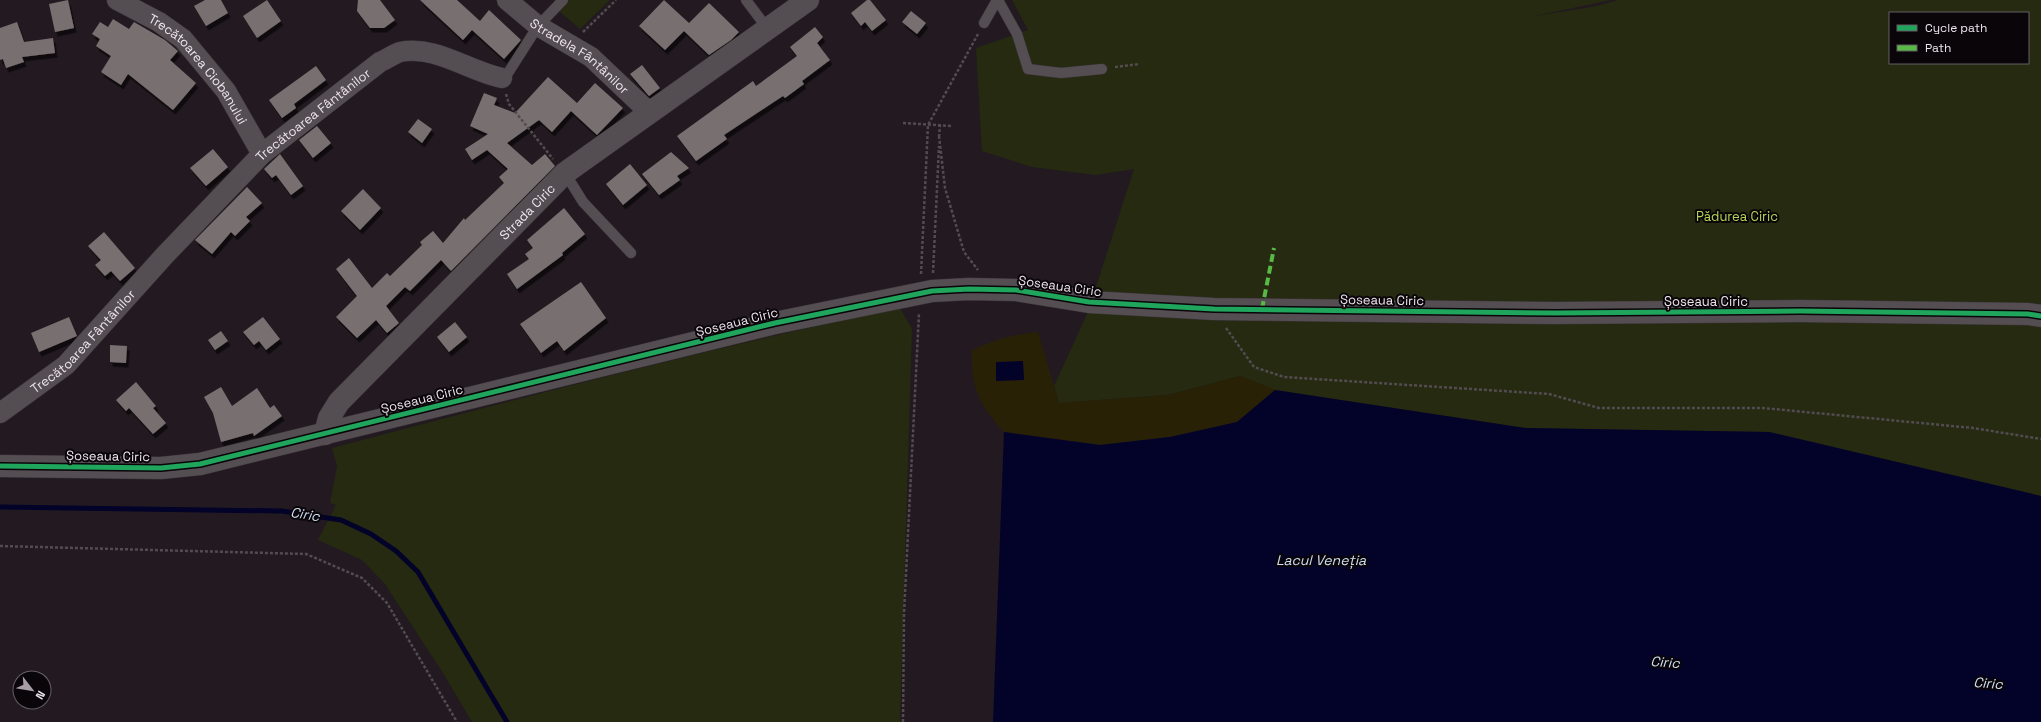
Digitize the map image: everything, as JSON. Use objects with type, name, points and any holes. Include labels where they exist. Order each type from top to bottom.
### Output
[{"type":"street","name":"Trecătoarea Ciobanului","points":[[117,0],[159,22],[183,39],[226,91],[262,154]]},
{"type":"street","name":"Stradela Fântânilor","points":[[507,0],[538,26],[591,57],[650,113]]},
{"type":"street","name":"Strada Ciric","points":[[325,434],[329,418],[339,402],[565,173],[808,0]]},
{"type":"street","name":"Trecătoarea Fântânilor","points":[[0,413],[66,365],[165,255],[262,154],[356,79],[380,62],[399,52],[415,52],[452,59],[493,76],[502,78]]},
{"type":"street","name":"Șoseaua Ciric","points":[[0,466],[161,468],[200,464],[775,323],[926,299],[999,290],[1016,290],[1089,302],[1214,309],[1555,313],[1808,311],[2028,314],[2041,316]]},
{"type":"lane","points":[[502,78],[508,73],[538,26],[563,0]]},
{"type":"lane","points":[[746,0],[767,28]]},
{"type":"lane","points":[[984,23],[998,0],[1017,34],[1028,69],[1061,73],[1102,69]]},
{"type":"lane","points":[[565,173],[583,202],[631,253]]},
{"type":"path","points":[[582,32],[614,1]]},
{"type":"path","points":[[921,269],[928,125],[984,23]]},
{"type":"path","points":[[1102,69],[1140,64]]},
{"type":"path","points":[[502,78],[509,104],[565,173]]},
{"type":"path","points":[[903,123],[952,126]]},
{"type":"path","points":[[903,722],[904,614],[940,125]]},
{"type":"path","points":[[939,136],[945,188],[964,252],[999,290]]},
{"type":"path","points":[[1214,309],[1254,367],[1284,378],[1549,394],[1599,408],[1763,408],[1973,428],[2041,439]]},
{"type":"path","points":[[0,546],[276,552],[306,554],[312,556],[362,578],[387,603],[457,722]]},
{"type":"green space","points":[[569,0],[610,0],[580,29],[559,11]]},
{"type":"green space","name":"Pădurea Ciric","points":[[1012,0],[1611,0],[1535,16],[1597,6],[1618,0],[2041,0],[2041,496],[1769,432],[1525,428],[1275,390],[1240,376],[1168,395],[1059,403],[1054,386],[1088,312],[1134,169],[1095,175],[1032,167],[982,151],[976,48],[1028,30]]},
{"type":"green space","points":[[900,308],[912,329],[900,722],[472,722],[443,673],[385,584],[362,560],[318,540],[336,505],[330,503],[337,466],[332,448],[544,392],[686,357],[829,323]]},
{"type":"sand","points":[[1038,332],[1059,403],[1168,395],[1240,376],[1275,390],[1237,422],[1170,437],[1100,445],[1004,432],[996,423],[978,395],[973,375],[972,350],[1004,338]]},
{"type":"water","points":[[1023,361],[1024,380],[996,381],[996,362]]},
{"type":"water","name":"Lacul Veneția","points":[[1275,390],[1525,428],[1769,432],[2041,496],[2041,722],[993,722],[1004,432],[1100,445],[1170,437],[1237,422]]},
{"type":"building","points":[[68,0],[74,28],[55,32],[49,4]]},
{"type":"building","points":[[205,0],[221,0],[228,13],[206,26],[194,6]]},
{"type":"building","points":[[267,0],[281,21],[257,38],[243,16]]},
{"type":"building","points":[[358,0],[380,0],[395,20],[384,28],[370,28],[357,11]]},
{"type":"building","points":[[420,0],[457,0],[480,21],[489,10],[521,40],[504,59],[472,30],[463,40]]},
{"type":"building","points":[[664,0],[689,23],[709,3],[739,32],[731,40],[709,55],[684,31],[665,50],[639,26]]},
{"type":"building","points":[[867,0],[870,0],[886,20],[872,31],[865,22],[861,26],[851,13]]},
{"type":"building","points":[[911,11],[926,23],[917,34],[902,22]]},
{"type":"building","points":[[113,19],[129,29],[134,22],[165,40],[178,51],[170,60],[196,83],[173,110],[128,74],[121,85],[101,72],[111,56],[96,46],[100,39],[92,34],[100,22],[108,27]]},
{"type":"building","points":[[17,22],[24,42],[53,38],[55,53],[22,57],[24,62],[6,68],[3,59],[0,60],[0,28]]},
{"type":"building","points":[[815,27],[823,37],[817,43],[830,60],[802,81],[804,84],[785,98],[783,96],[724,135],[727,139],[696,161],[677,136],[753,81],[756,86],[797,56],[790,47]]},
{"type":"building","points":[[642,65],[660,88],[649,96],[630,74]]},
{"type":"building","points":[[316,66],[326,80],[294,104],[296,108],[282,118],[269,100]]},
{"type":"building","points":[[548,77],[577,103],[595,83],[623,108],[597,135],[571,111],[552,132],[539,120],[507,143],[532,165],[545,154],[555,166],[451,271],[441,260],[410,291],[405,287],[386,306],[399,323],[387,333],[376,320],[357,338],[336,317],[357,296],[336,269],[349,258],[372,288],[387,273],[390,276],[422,245],[420,242],[433,231],[443,243],[464,218],[465,220],[504,183],[499,177],[508,169],[487,150],[472,160],[465,149],[488,134],[470,126],[484,93],[497,98],[494,105],[515,113]]},
{"type":"building","points":[[418,119],[432,129],[422,143],[408,132]]},
{"type":"building","points":[[317,126],[331,143],[313,158],[299,140]]},
{"type":"building","points":[[213,149],[228,167],[206,186],[190,168]]},
{"type":"building","points":[[671,152],[689,168],[677,176],[680,180],[659,195],[642,174]]},
{"type":"building","points":[[280,154],[303,186],[291,195],[276,175],[272,178],[264,169]]},
{"type":"building","points":[[630,164],[647,185],[623,205],[606,184]]},
{"type":"building","points":[[247,187],[262,203],[246,217],[250,221],[235,236],[231,232],[212,254],[195,240]]},
{"type":"building","points":[[363,189],[381,208],[360,230],[341,211]]},
{"type":"building","points":[[564,208],[585,234],[562,253],[563,255],[517,289],[507,274],[529,259],[525,254],[533,248],[527,240]]},
{"type":"building","points":[[104,232],[135,268],[120,281],[111,271],[105,276],[95,265],[101,260],[88,246]]},
{"type":"building","points":[[581,282],[606,318],[564,351],[557,341],[541,353],[520,324]]},
{"type":"building","points":[[69,317],[77,336],[39,352],[31,333]]},
{"type":"building","points":[[263,317],[280,339],[266,350],[259,341],[254,345],[243,332]]},
{"type":"building","points":[[455,322],[467,337],[449,352],[437,337]]},
{"type":"building","points":[[221,331],[228,341],[215,350],[208,340]]},
{"type":"building","points":[[110,345],[127,346],[126,363],[110,362]]},
{"type":"building","points":[[136,382],[156,406],[153,408],[166,423],[153,434],[129,408],[126,411],[116,400]]},
{"type":"building","points":[[221,387],[232,406],[257,388],[270,408],[274,405],[282,416],[254,436],[253,433],[221,442],[213,413],[204,397]]},
{"type":"waterway","name":"Ciric","points":[[0,507],[282,511],[341,520],[371,534],[396,551],[418,572],[507,722]]},
{"type":"marked path","points":[[1262,309],[1274,248]]},
{"type":"cycle path","points":[[0,466],[161,468],[200,464],[775,323],[932,291],[969,289],[1016,290],[1089,302],[1214,309],[1555,313],[1800,311],[2028,314],[2041,316]]}]
